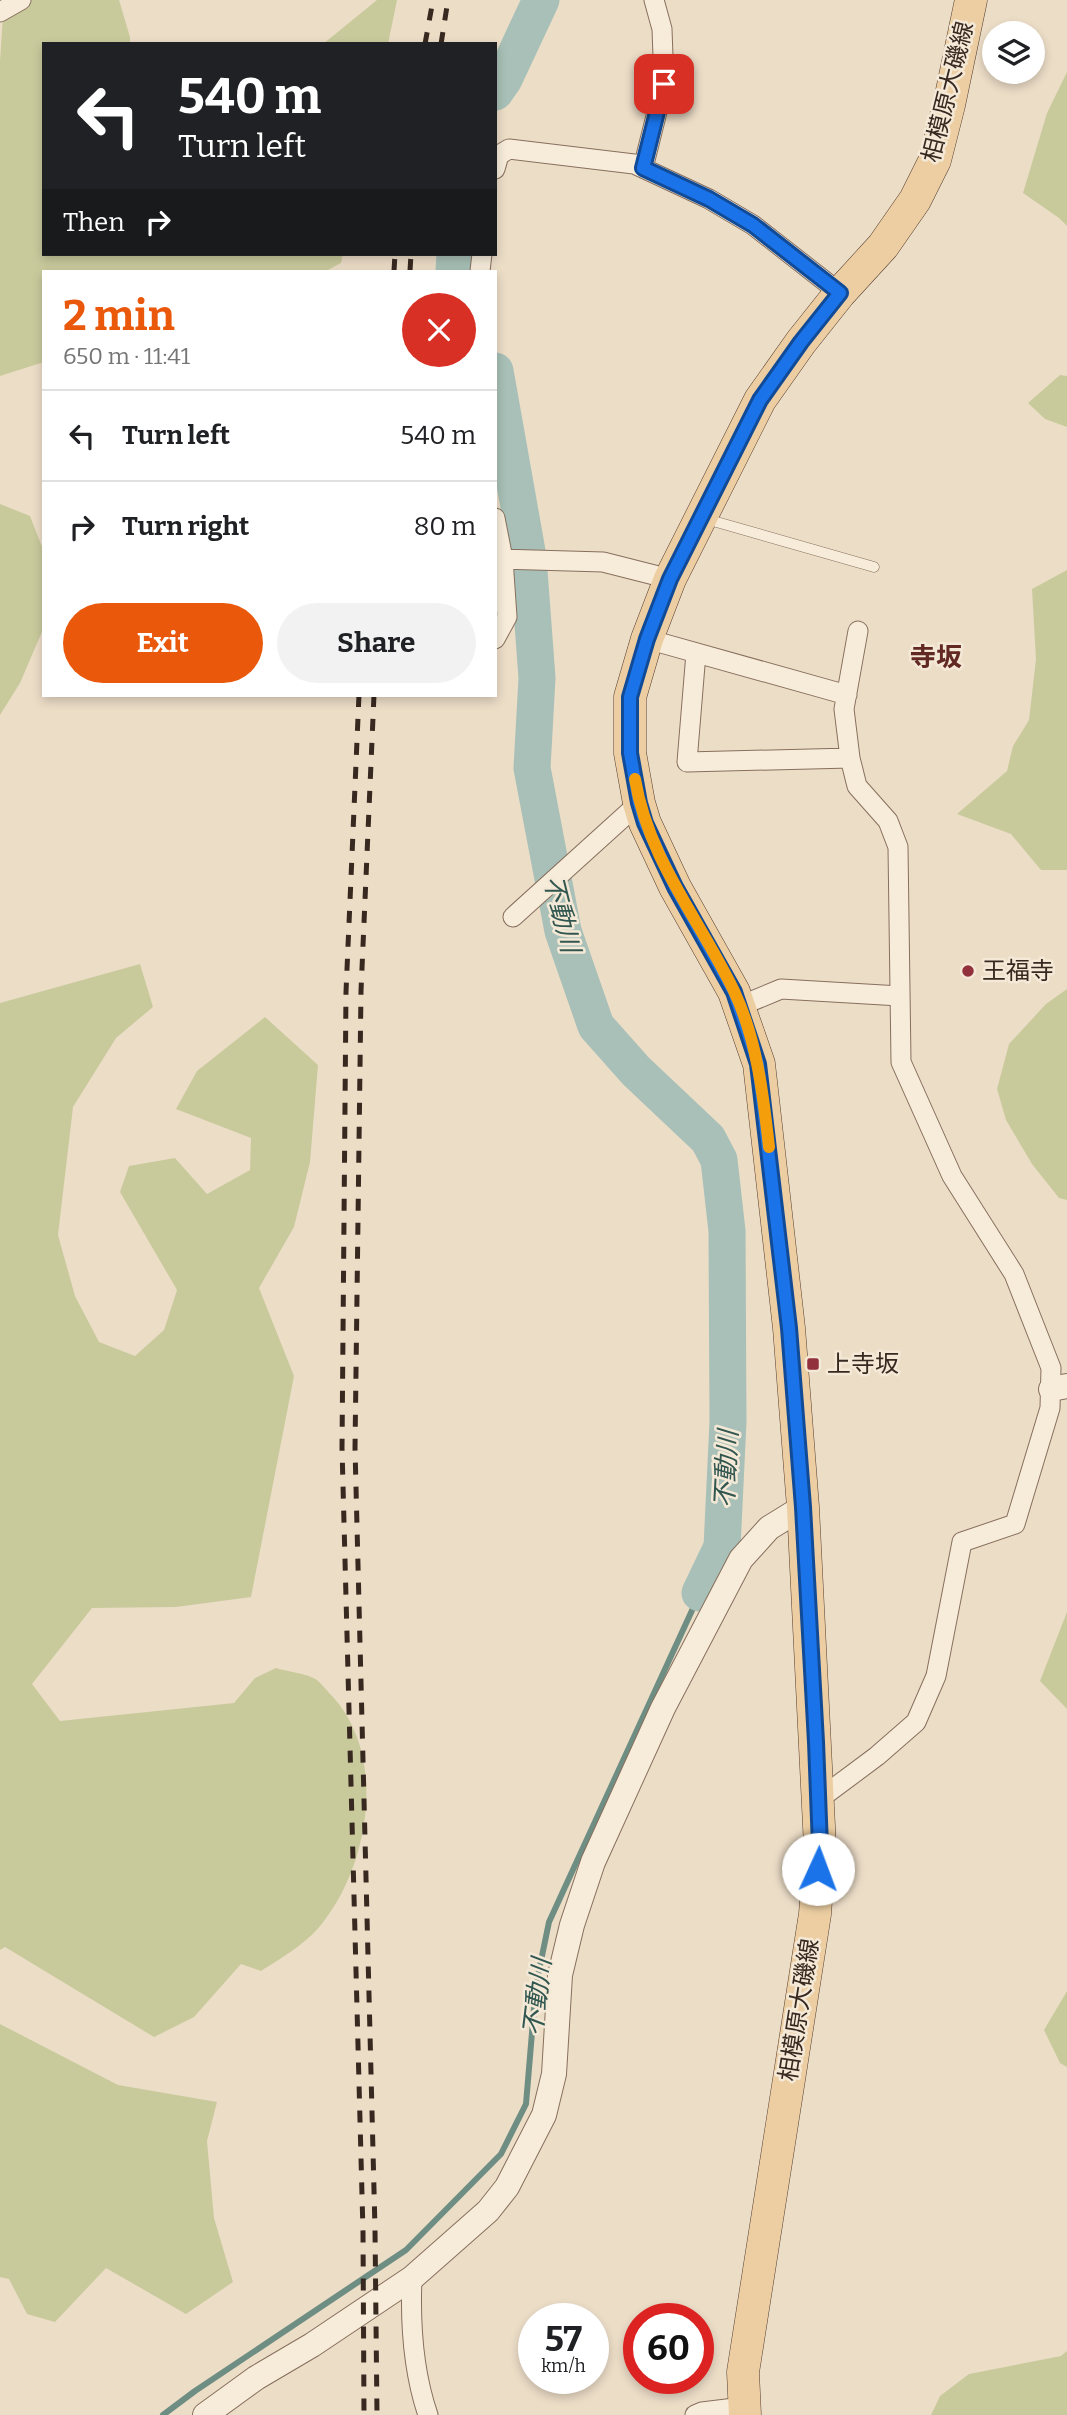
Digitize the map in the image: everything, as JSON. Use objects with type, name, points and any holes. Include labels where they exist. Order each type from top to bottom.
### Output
[{"type":"main road","name":"相模原大磯線","points":[[744,2411],[743,2372],[815,1914],[820,1846],[803,1507],[789,1328],[758,1064],[734,992],[657,853],[639,803],[630,753],[630,697],[647,639],[670,579],[760,400],[801,342],[840,293],[883,246],[915,201],[935,160],[971,0]]},
{"type":"street","points":[[0,12],[21,0]]},
{"type":"street","points":[[643,168],[664,84],[662,29],[654,0]]},
{"type":"street","points":[[497,162],[499,155],[509,149],[634,164],[709,199],[753,225],[840,293]]},
{"type":"street","points":[[497,528],[503,559],[507,617],[497,635]]},
{"type":"street","points":[[503,559],[603,562],[670,579]]},
{"type":"street","points":[[818,1800],[877,1756],[916,1722],[936,1676],[962,1542],[1015,1524],[1050,1408],[1059,1387],[1014,1274],[952,1176],[901,1062],[898,848],[888,821],[857,786],[850,758],[844,709],[858,631]]},
{"type":"street","points":[[647,639],[847,695]]},
{"type":"street","points":[[696,653],[687,762],[850,758]]},
{"type":"street","points":[[513,918],[639,803]]},
{"type":"street","points":[[740,1006],[781,989],[900,996]]},
{"type":"street","points":[[205,2415],[256,2378],[312,2345],[412,2278],[488,2211],[507,2187],[544,2115],[554,2074],[560,1975],[572,1925],[593,1862],[663,1708],[741,1559],[769,1528],[803,1507]]},
{"type":"street","points":[[412,2278],[410,2319],[421,2394],[428,2415]]},
{"type":"street","points":[[695,2415],[702,2412],[744,2411]]},
{"type":"lane","points":[[701,517],[874,567]]},
{"type":"green space","points":[[4,0],[119,0],[130,42],[42,42],[42,256],[343,256],[341,263],[328,270],[42,270],[42,363],[0,376],[0,61]]},
{"type":"green space","points":[[377,0],[397,0],[388,42],[325,42]]},
{"type":"green space","points":[[1067,72],[1067,226],[1023,193],[1047,113]]},
{"type":"green space","points":[[1060,375],[1067,376],[1067,427],[1045,419],[1028,403]]},
{"type":"green space","points":[[0,504],[30,516],[42,547],[42,632],[20,683],[0,715]]},
{"type":"green space","points":[[1067,570],[1067,870],[1041,870],[1011,834],[957,814],[1007,771],[1013,746],[1029,720],[1036,659],[1032,589]]},
{"type":"green space","points":[[140,964],[153,1007],[116,1038],[73,1107],[58,1235],[75,1296],[99,1342],[135,1356],[164,1330],[177,1290],[120,1192],[129,1166],[175,1158],[207,1194],[250,1170],[251,1138],[176,1109],[197,1071],[265,1017],[318,1065],[310,1162],[294,1227],[259,1288],[294,1376],[251,1597],[176,1607],[92,1608],[32,1684],[60,1721],[234,1703],[255,1678],[276,1668],[303,1674],[319,1682],[349,1720],[360,1748],[366,1777],[366,1808],[352,1869],[340,1897],[318,1929],[295,1949],[261,1971],[241,1964],[194,2017],[154,2037],[5,1947],[0,1950],[0,1003]]},
{"type":"green space","points":[[1067,989],[1067,1200],[1059,1198],[1032,1164],[1006,1120],[997,1089],[1009,1044],[1046,1004]]},
{"type":"green space","points":[[1067,1612],[1067,1709],[1040,1681]]},
{"type":"green space","points":[[1067,1991],[1067,2067],[1060,2063],[1044,2030]]},
{"type":"green space","points":[[0,2024],[118,2085],[217,2102],[207,2141],[214,2218],[233,2282],[186,2314],[106,2268],[55,2322],[27,2314],[9,2279],[0,2277]]},
{"type":"green space","points":[[1067,2351],[1067,2415],[931,2415],[940,2396],[969,2374],[1061,2356]]},
{"type":"waterway","name":"不動川","points":[[497,89],[541,0]]},
{"type":"waterway","name":"不動川","points":[[454,270],[455,256]]},
{"type":"waterway","name":"不動川","points":[[497,382],[528,557],[537,678],[532,768],[563,931],[596,1026],[636,1071],[708,1139],[719,1160],[727,1231],[728,1422],[722,1547],[700,1593]]},
{"type":"waterway","name":"不動川","points":[[163,2415],[406,2250],[501,2154],[526,2104],[536,1985],[549,1922],[700,1593]]},
{"type":"railway","points":[[425,42],[433,0]]},
{"type":"railway","points":[[441,42],[448,0]]},
{"type":"railway","points":[[394,270],[395,256]]},
{"type":"railway","points":[[410,270],[411,256]]},
{"type":"railway","points":[[359,697],[346,992],[342,1448],[363,2232],[364,2415]]},
{"type":"railway","points":[[374,697],[361,991],[355,1448],[375,2229],[377,2415]]},
{"type":"slow traffic","points":[[635,779],[639,803],[657,853],[734,992],[746,1023],[758,1064],[769,1147]]},
{"type":"place","name":"王福寺","points":[[968,971]]},
{"type":"place","name":"上寺坂","points":[[813,1364]]},
{"type":"district","name":"寺坂","points":[[936,657]]},
{"type":"route","points":[[664,84],[643,168],[709,199],[753,225],[840,293],[760,400],[670,579],[647,639],[630,697],[630,753],[645,823],[657,853],[734,992],[758,1064],[789,1328],[803,1507],[816,1742],[820,1846],[818,1869]]}]
